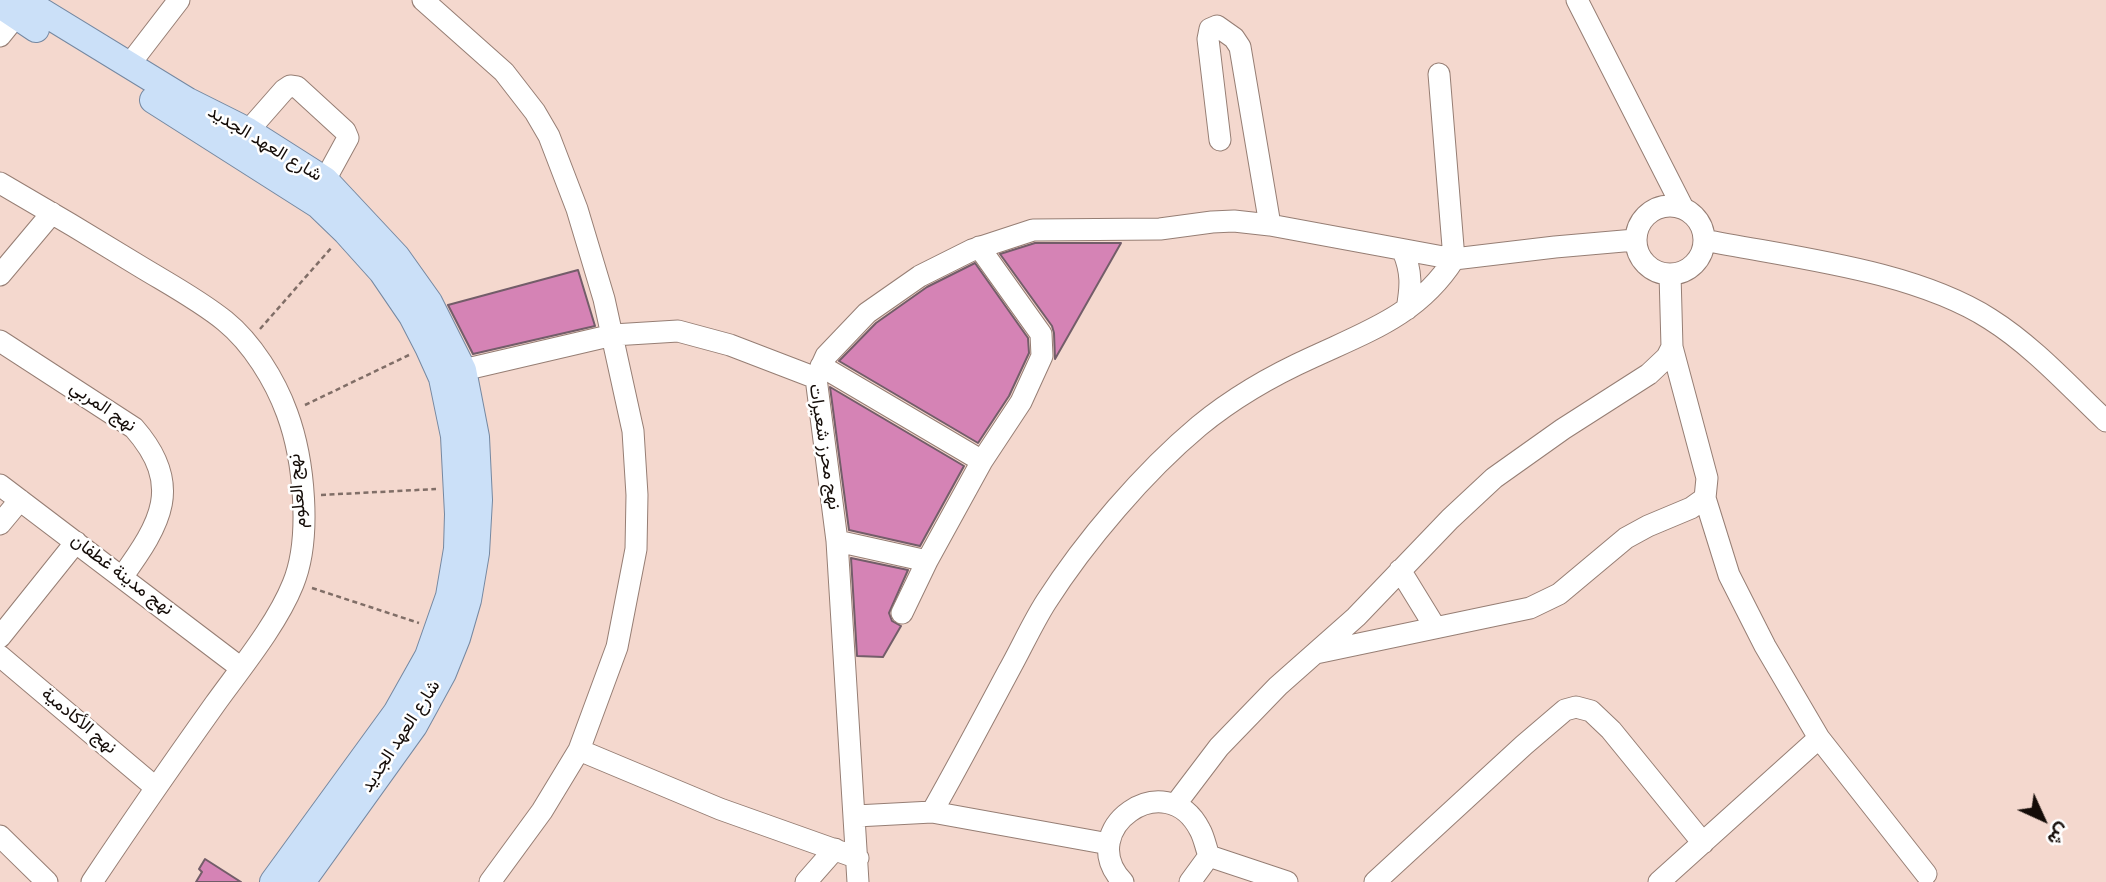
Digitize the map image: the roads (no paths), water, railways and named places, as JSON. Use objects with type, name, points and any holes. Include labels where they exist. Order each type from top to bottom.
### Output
[{"type":"main road","name":"شارع العهد الجديد","points":[[13,12],[129,65],[188,101],[248,131],[325,180],[397,257],[429,302],[476,437],[479,500],[476,553],[468,600],[457,638],[443,673],[414,726],[302,882]]},
{"type":"main road","name":"شارع العهد الجديد","points":[[13,12],[318,205],[382,272],[412,316],[428,346],[452,374],[457,549],[449,596],[439,629],[428,656],[396,713],[274,882]]},
{"type":"street","points":[[423,0],[503,72],[549,136],[577,209],[614,335],[633,431],[637,495],[636,550],[617,647],[579,750],[542,811],[490,882]]},
{"type":"street","points":[[1577,0],[1683,208]]},
{"type":"street","points":[[129,65],[174,2]]},
{"type":"street","points":[[1220,140],[1208,39],[1210,29],[1217,26],[1234,38],[1240,47],[1270,225]]},
{"type":"street","points":[[932,812],[1046,602],[1099,531],[1146,477],[1199,426],[1253,389],[1312,357],[1382,326],[1441,279],[1454,259],[1439,74]]},
{"type":"street","points":[[248,131],[284,90],[290,86],[297,87],[345,131],[348,138],[325,180]]},
{"type":"street","name":"نهج العلوم","points":[[0,183],[186,294],[226,322],[271,379],[288,413],[299,458],[302,547],[294,583],[283,606],[155,787],[92,882]]},
{"type":"street","points":[[1670,205],[1683,208],[1694,215],[1702,226],[1704,240],[1701,253],[1694,264],[1683,271],[1670,274],[1657,271],[1646,264],[1638,253],[1635,240],[1638,227],[1645,216],[1656,208],[1670,205]]},
{"type":"street","points":[[0,275],[52,213]]},
{"type":"street","points":[[982,461],[819,372],[826,356],[867,313],[920,276],[979,247],[1033,230],[1160,229],[1212,222],[1270,225],[1454,259],[1635,240]]},
{"type":"street","points":[[1704,240],[1891,278],[1931,290],[1970,308],[2016,338],[2106,421]]},
{"type":"street","points":[[902,613],[982,461],[1021,402],[1042,356],[1041,334],[979,247]]},
{"type":"street","points":[[1403,251],[1410,267],[1411,286],[1406,309]]},
{"type":"street","points":[[1670,274],[1672,347],[1707,478],[1705,498],[1729,575],[1765,646],[1819,738],[1926,874]]},
{"type":"street","name":"نهج محرز شعيرات","points":[[452,374],[614,335],[678,331],[819,372],[837,541],[858,882]]},
{"type":"street","name":"نهج المربي","points":[[0,341],[134,428],[159,462],[162,488],[160,514],[149,539],[122,577]]},
{"type":"street","points":[[1175,805],[1219,747],[1278,686],[1356,617],[1494,478],[1563,429],[1649,374],[1667,358],[1672,347]]},
{"type":"street","name":"نهج مدينة غطفان","points":[[0,485],[241,668]]},
{"type":"street","points":[[1315,653],[1530,608],[1559,594],[1626,538],[1691,508],[1705,498]]},
{"type":"street","points":[[0,524],[20,500]]},
{"type":"street","points":[[837,541],[927,561]]},
{"type":"street","points":[[0,637],[76,542]]},
{"type":"street","points":[[1400,570],[1436,627]]},
{"type":"street","name":"نهج الأكادمية","points":[[0,656],[155,787]]},
{"type":"street","points":[[1375,882],[1524,745],[1565,710],[1576,707],[1591,711],[1611,730],[1703,843]]},
{"type":"street","points":[[1660,882],[1819,738]]},
{"type":"street","points":[[579,750],[720,809],[858,858]]},
{"type":"street","points":[[1123,882],[1110,861],[1109,844],[1120,819],[1142,804],[1156,802],[1175,805],[1188,813],[1200,830],[1209,856]]},
{"type":"street","points":[[856,816],[932,812],[1109,844]]},
{"type":"street","points":[[0,836],[47,882]]},
{"type":"street","points":[[806,882],[835,849]]},
{"type":"street","points":[[1190,882],[1209,856]]},
{"type":"street","points":[[1209,856],[1287,882]]}]
